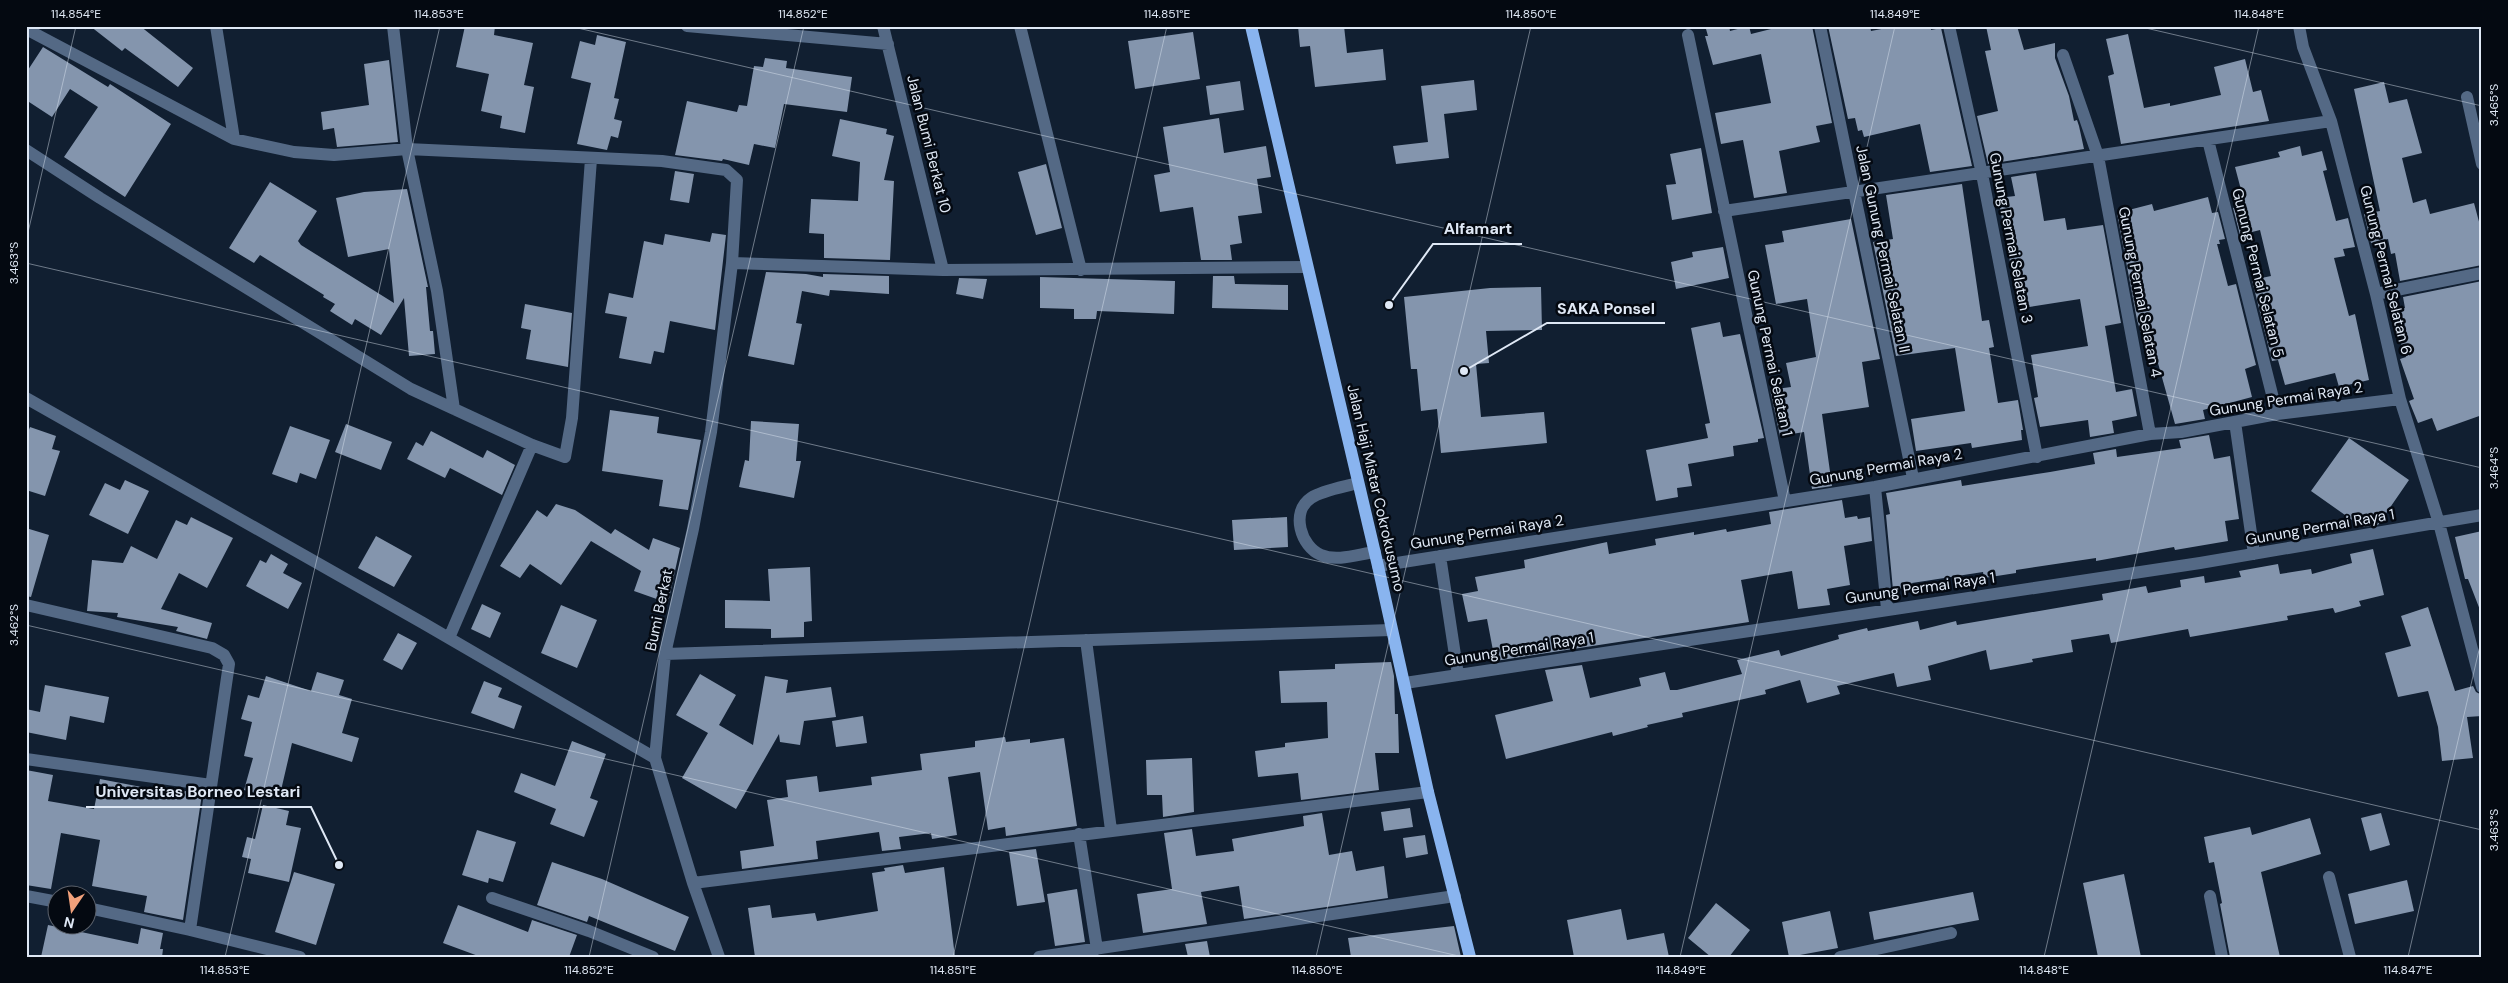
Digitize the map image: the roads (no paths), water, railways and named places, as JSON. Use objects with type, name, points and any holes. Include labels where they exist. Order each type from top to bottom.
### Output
[{"type":"main road","name":"Jalan Haji Mistar Cokrokusumo","points":[[1251,26],[1378,566],[1428,792],[1470,957]]},
{"type":"street","points":[[216,26],[234,139]]},
{"type":"street","points":[[394,26],[407,149],[437,291],[454,409]]},
{"type":"street","points":[[687,26],[888,44]]},
{"type":"street","name":"Jalan Bumi Berkat 10","points":[[883,26],[943,270]]},
{"type":"street","points":[[1020,26],[1081,270]]},
{"type":"street","name":"Jalan Gunung Permai Selatan II","points":[[1820,26],[1913,478]]},
{"type":"street","name":"Gunung Permai Selatan 3","points":[[1949,26],[1982,174],[2036,457]]},
{"type":"street","name":"Gunung Permai Selatan 6","points":[[2299,26],[2303,47],[2331,121],[2376,294],[2400,399],[2439,523],[2482,687]]},
{"type":"street","points":[[26,29],[234,139],[294,152],[334,155],[407,149],[592,158],[572,418],[565,457],[532,445],[411,389],[26,150]]},
{"type":"street","name":"Gunung Permai Selatan 1","points":[[1688,35],[1785,501]]},
{"type":"street","name":"Gunung Permai Selatan 4","points":[[2063,55],[2098,156],[2150,434]]},
{"type":"street","points":[[2467,97],[2482,164]]},
{"type":"street","points":[[1724,211],[2331,121]]},
{"type":"street","name":"Gunung Permai Selatan 5","points":[[2208,140],[2277,414]]},
{"type":"street","name":"Bumi Berkat","points":[[592,158],[670,162],[726,170],[738,180],[732,263],[711,432],[693,529],[666,654],[655,758],[693,883],[719,957]]},
{"type":"street","points":[[732,263],[943,270],[1308,267]]},
{"type":"street","points":[[2376,294],[2482,273]]},
{"type":"street","points":[[26,398],[449,638],[655,758]]},
{"type":"street","name":"Gunung Permai Raya 2","points":[[1378,566],[1875,487],[1913,478],[2036,457],[2150,434],[2180,432],[2277,414],[2400,399]]},
{"type":"street","points":[[2235,422],[2254,554]]},
{"type":"street","points":[[449,638],[532,445]]},
{"type":"street","points":[[1358,483],[1312,497],[1305,503],[1301,511],[1301,529],[1309,548],[1321,556],[1333,558],[1374,552]]},
{"type":"street","points":[[1875,487],[1887,609]]},
{"type":"street","name":"Gunung Permai Raya 1","points":[[1405,683],[2254,554],[2482,516]]},
{"type":"street","points":[[1440,556],[1458,675]]},
{"type":"street","points":[[26,605],[212,648],[224,655],[229,664],[190,930]]},
{"type":"street","points":[[666,654],[1391,630]]},
{"type":"street","points":[[1086,640],[1112,830]]},
{"type":"street","points":[[26,758],[211,785]]},
{"type":"street","points":[[693,883],[1428,792]]},
{"type":"street","points":[[1078,834],[1097,949]]},
{"type":"street","points":[[2329,876],[2350,957]]},
{"type":"street","points":[[26,896],[48,900]]},
{"type":"street","points":[[1039,957],[1455,896]]},
{"type":"street","points":[[2210,896],[2222,957]]},
{"type":"street","points":[[492,898],[589,931],[653,957]]},
{"type":"street","points":[[98,910],[300,957]]},
{"type":"street","points":[[1840,957],[1951,933]]},
{"type":"place","name":"Alfamart","points":[[1389,305]]},
{"type":"place","name":"SAKA Ponsel","points":[[1464,371]]},
{"type":"place","name":"Universitas Borneo Lestari","points":[[339,865]]}]
